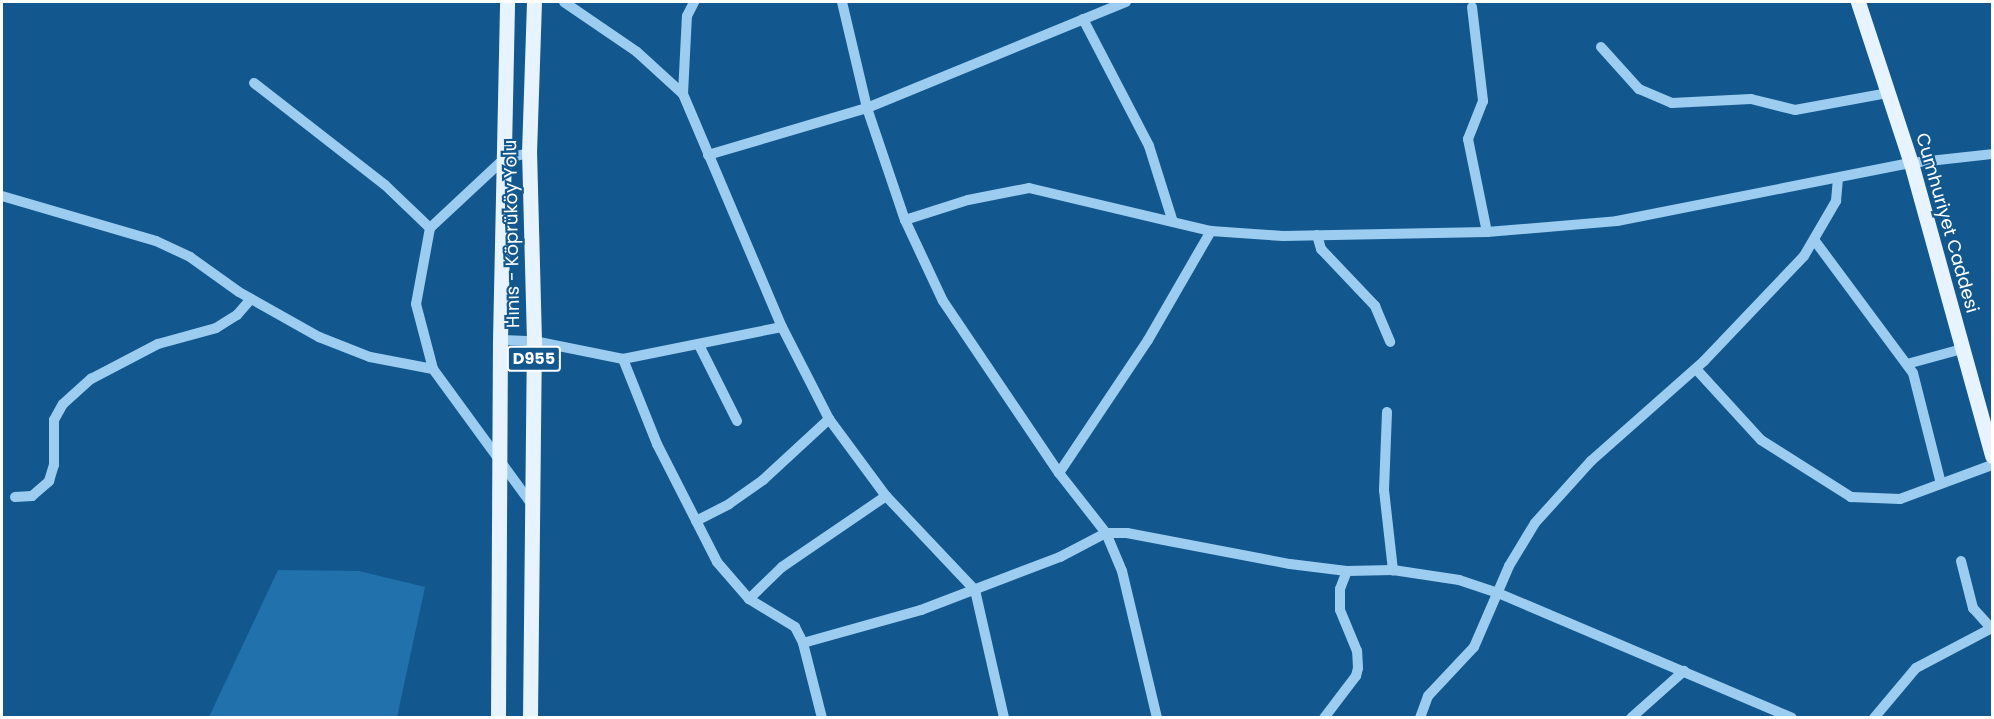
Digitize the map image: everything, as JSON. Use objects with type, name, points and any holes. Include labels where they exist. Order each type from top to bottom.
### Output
[{"type":"main road","name":"Hınıs - Köprüköy Yolu","points":[[498,717],[500,340],[507,2]]},
{"type":"main road","name":"Hınıs - Köprüköy Yolu","points":[[530,717],[534,341],[529,153],[534,2]]},
{"type":"main road","name":"Cumhuriyet Caddesi","points":[[1858,2],[1911,163],[1992,456]]},
{"type":"street","points":[[564,2],[637,52],[683,94]]},
{"type":"street","points":[[694,2],[687,16],[683,94],[782,327],[830,419],[886,496],[975,590],[1004,717]]},
{"type":"street","points":[[842,2],[867,108],[905,220],[943,301],[1059,472],[1106,533],[1122,571],[1157,717]]},
{"type":"street","points":[[708,155],[867,108],[1126,2]]},
{"type":"street","points":[[1472,7],[1483,101],[1468,139],[1487,232]]},
{"type":"street","points":[[1083,19],[1149,146],[1172,219]]},
{"type":"street","points":[[1601,47],[1639,89],[1672,103],[1752,99],[1796,110],[1888,93]]},
{"type":"street","points":[[254,82],[385,185],[430,228]]},
{"type":"street","points":[[529,153],[504,159],[430,228],[416,304],[433,369],[533,506]]},
{"type":"street","points":[[905,220],[968,200],[1029,188],[1172,219],[1211,231],[1317,235],[1487,232],[1617,221],[1838,180],[1911,163],[1992,154]]},
{"type":"street","points":[[1420,717],[1428,696],[1474,647],[1520,545],[1556,499],[1623,429],[1696,369],[1815,241],[1836,201],[1838,180]]},
{"type":"street","points":[[2,196],[156,241],[190,257],[251,299],[344,348],[391,362],[433,369]]},
{"type":"street","points":[[1059,472],[1148,340],[1211,231]]},
{"type":"street","points":[[1317,235],[1321,249],[1375,306],[1390,342]]},
{"type":"street","points":[[1815,241],[1907,364],[1917,384],[1941,484]]},
{"type":"street","points":[[15,497],[32,496],[50,481],[54,465],[54,420],[63,404],[91,379],[158,344],[222,325],[251,299]]},
{"type":"street","points":[[500,340],[534,341],[623,359],[782,327]]},
{"type":"street","points":[[699,345],[737,421]]},
{"type":"street","points":[[1907,364],[1962,349]]},
{"type":"street","points":[[623,359],[657,444],[717,562],[749,599],[782,616],[795,627],[803,643],[822,717]]},
{"type":"street","points":[[1696,369],[1761,440],[1841,494],[1862,500],[1887,501],[1992,465]]},
{"type":"street","points":[[1387,412],[1384,490],[1393,570]]},
{"type":"street","points":[[696,521],[729,504],[763,480],[830,419]]},
{"type":"street","points":[[749,599],[782,567],[886,496]]},
{"type":"street","points":[[803,643],[921,610],[1060,557],[1106,533],[1163,537],[1290,564],[1347,571],[1393,570],[1428,573],[1498,592],[1792,717]]},
{"type":"street","points":[[1874,717],[1916,668],[1992,628],[1974,608],[1960,561]]},
{"type":"street","points":[[1324,717],[1356,676],[1358,668],[1357,651],[1340,610],[1340,589],[1347,571]]},
{"type":"street","points":[[1631,717],[1684,671]]},
{"type":"shaded area","points":[[278,570],[359,571],[425,587],[397,717],[209,717]]}]
